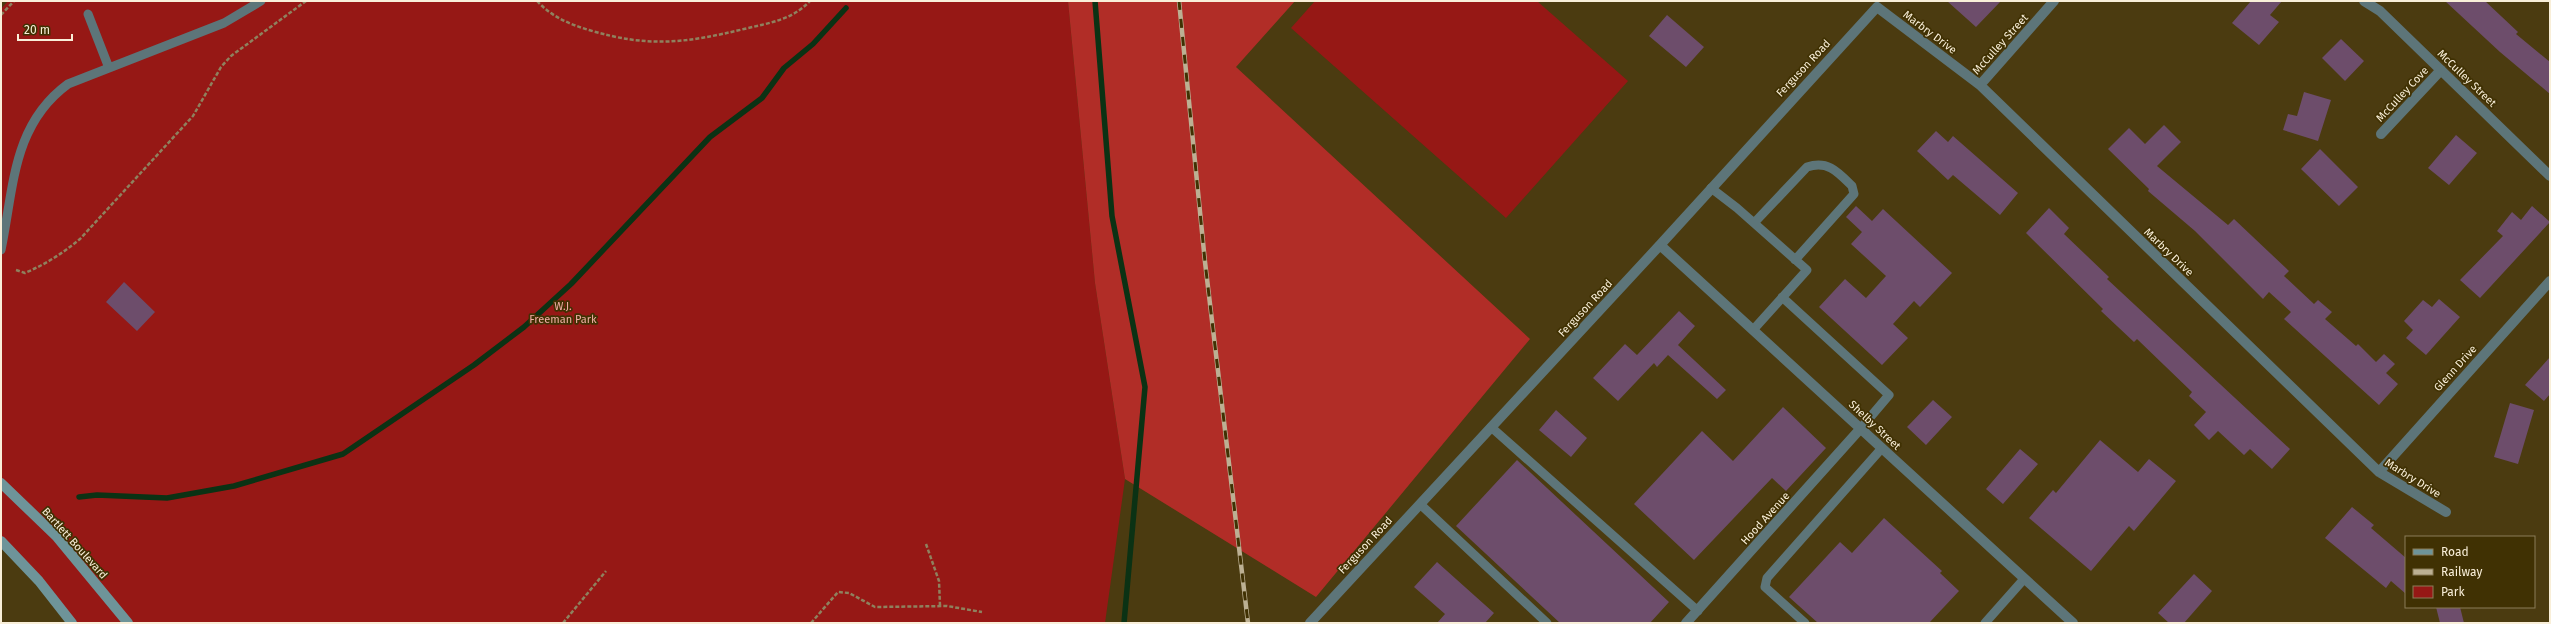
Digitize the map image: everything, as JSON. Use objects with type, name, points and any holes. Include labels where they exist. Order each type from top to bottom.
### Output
[{"type":"main road","name":"Bartlett Boulevard","points":[[1,483],[57,538],[128,623]]},
{"type":"main road","points":[[1,541],[40,581],[72,623]]},
{"type":"street","name":"McCulley Street","points":[[1980,85],[2054,1]]},
{"type":"street","name":"McCulley Street","points":[[2364,1],[2380,11],[2550,176]]},
{"type":"street","name":"Marbry Drive","points":[[1877,4],[1980,85],[2379,472],[2446,512]]},
{"type":"street","name":"Ferguson Road","points":[[1310,623],[1660,246],[1877,4]]},
{"type":"street","name":"McCulley Cove","points":[[2381,134],[2441,70]]},
{"type":"street","name":"Shelby Street","points":[[1660,246],[2073,623]]},
{"type":"street","name":"Glenn Drive","points":[[2379,472],[2550,281]]},
{"type":"street","name":"Hood Avenue","points":[[1686,623],[1861,428]]},
{"type":"lane","points":[[1,250],[11,184],[28,131],[35,118],[56,94],[68,84],[224,23],[261,1]]},
{"type":"lane","points":[[88,14],[109,68]]},
{"type":"lane","points":[[1754,223],[1807,167],[1818,163],[1832,167],[1852,186],[1854,194],[1795,260]]},
{"type":"lane","points":[[1711,188],[1754,223],[1807,270],[1753,330]]},
{"type":"lane","points":[[1782,298],[1889,395],[1861,428]]},
{"type":"lane","points":[[1491,428],[1698,611]]},
{"type":"lane","points":[[1805,623],[1765,587],[1767,578],[1882,448]]},
{"type":"lane","points":[[1420,504],[1547,623]]},
{"type":"lane","points":[[1985,623],[2024,579]]},
{"type":"path","points":[[1,15],[14,1]]},
{"type":"path","points":[[16,270],[25,273],[38,267],[65,251],[80,238],[193,116],[221,67],[231,56],[306,1]]},
{"type":"path","points":[[538,1],[551,15],[579,27],[617,39],[652,43],[682,42],[766,25],[786,18],[810,1]]},
{"type":"path","points":[[926,544],[939,581],[940,606]]},
{"type":"path","points":[[563,623],[606,571]]},
{"type":"path","points":[[812,623],[838,592],[849,593],[875,607],[940,606],[982,612]]},
{"type":"green space","name":"W.J. Freeman Park","points":[[8,1],[1068,1],[1095,283],[1125,479],[1105,623],[72,623],[1,541],[1,9]]},
{"type":"green space","points":[[1315,1],[1537,1],[1628,81],[1506,218],[1291,28]]},
{"type":"shaded area","points":[[1068,1],[1295,1],[1236,67],[1530,339],[1316,597],[1125,479],[1095,283]]},
{"type":"building","points":[[1947,1],[2001,1],[1976,27]]},
{"type":"building","points":[[2251,1],[2282,1],[2270,15],[2279,22],[2259,45],[2232,23]]},
{"type":"building","points":[[2445,1],[2485,1],[2518,32],[2516,34],[2550,62],[2550,94],[2500,52]]},
{"type":"building","points":[[1667,15],[1704,47],[1686,67],[1649,36]]},
{"type":"building","points":[[2341,39],[2364,61],[2345,81],[2322,58]]},
{"type":"building","points":[[2304,92],[2331,100],[2318,141],[2283,130],[2288,114],[2297,116]]},
{"type":"building","points":[[2164,125],[2181,142],[2157,166],[2228,225],[2234,219],[2289,271],[2284,276],[2314,304],[2318,300],[2332,312],[2325,319],[2356,346],[2358,344],[2376,362],[2384,354],[2395,364],[2386,373],[2398,384],[2379,405],[2284,319],[2291,312],[2269,292],[2263,299],[2195,231],[2148,191],[2149,189],[2108,149],[2129,128],[2145,144]]},
{"type":"building","points":[[1936,131],[1948,142],[1953,136],[2018,193],[2000,215],[1953,175],[1948,180],[1917,151]]},
{"type":"building","points":[[2456,135],[2477,153],[2449,185],[2428,168]]},
{"type":"building","points":[[2320,149],[2358,187],[2339,206],[2301,169]]},
{"type":"building","points":[[1856,206],[1872,221],[1883,209],[1952,273],[1920,307],[1914,301],[1893,324],[1908,338],[1882,365],[1819,307],[1845,279],[1866,298],[1886,276],[1851,244],[1862,232],[1846,217]]},
{"type":"building","points":[[2532,206],[2550,222],[2480,298],[2460,280],[2503,236],[2497,231],[2512,212],[2521,220]]},
{"type":"building","points":[[2049,208],[2069,228],[2064,234],[2109,277],[2107,279],[2290,449],[2272,469],[2250,449],[2244,455],[2218,431],[2209,440],[2194,425],[2206,412],[2189,396],[2192,392],[2137,339],[2134,342],[2101,311],[2103,309],[2026,233]]},
{"type":"building","points":[[124,282],[155,312],[137,331],[106,302]]},
{"type":"building","points":[[2439,299],[2460,317],[2426,355],[2406,338],[2413,330],[2404,321],[2423,300],[2432,307]]},
{"type":"building","points":[[1679,311],[1695,326],[1678,345],[1726,390],[1717,399],[1668,355],[1657,367],[1654,363],[1618,401],[1593,378],[1625,344],[1637,355]]},
{"type":"building","points":[[2550,357],[2550,394],[2544,401],[2525,385]]},
{"type":"building","points":[[1933,400],[1952,417],[1926,445],[1907,427]]},
{"type":"building","points":[[2510,403],[2534,410],[2518,464],[2494,457]]},
{"type":"building","points":[[1783,407],[1826,448],[1786,491],[1772,478],[1694,560],[1634,504],[1702,431],[1733,461]]},
{"type":"building","points":[[1556,410],[1587,438],[1571,457],[1539,430]]},
{"type":"building","points":[[2100,440],[2138,472],[2149,459],[2176,481],[2134,531],[2129,526],[2091,571],[2029,518],[2053,490],[2056,493]]},
{"type":"building","points":[[2020,449],[2038,464],[2003,504],[1986,489]]},
{"type":"building","points":[[1517,460],[1669,602],[1650,623],[1560,623],[1456,526]]},
{"type":"building","points":[[2352,507],[2374,525],[2371,528],[2405,557],[2405,593],[2391,581],[2386,588],[2325,538]]},
{"type":"building","points":[[1884,518],[1942,571],[1940,573],[1959,591],[1929,623],[1818,623],[1789,597],[1840,542],[1852,553]]},
{"type":"building","points":[[1437,562],[1494,613],[1485,623],[1437,623],[1445,614],[1414,587]]},
{"type":"building","points":[[2194,574],[2212,591],[2184,623],[2169,623],[2158,613]]},
{"type":"building","points":[[2436,608],[2460,608],[2464,623],[2440,623]]},
{"type":"waterway","points":[[1095,1],[1112,216],[1145,387],[1124,623]]},
{"type":"waterway","points":[[79,497],[97,495],[167,498],[234,486],[343,454],[474,365],[524,327],[571,284],[710,137],[762,98],[784,68],[813,44],[846,8]]},
{"type":"railway","points":[[1179,1],[1205,262],[1248,623]]}]
